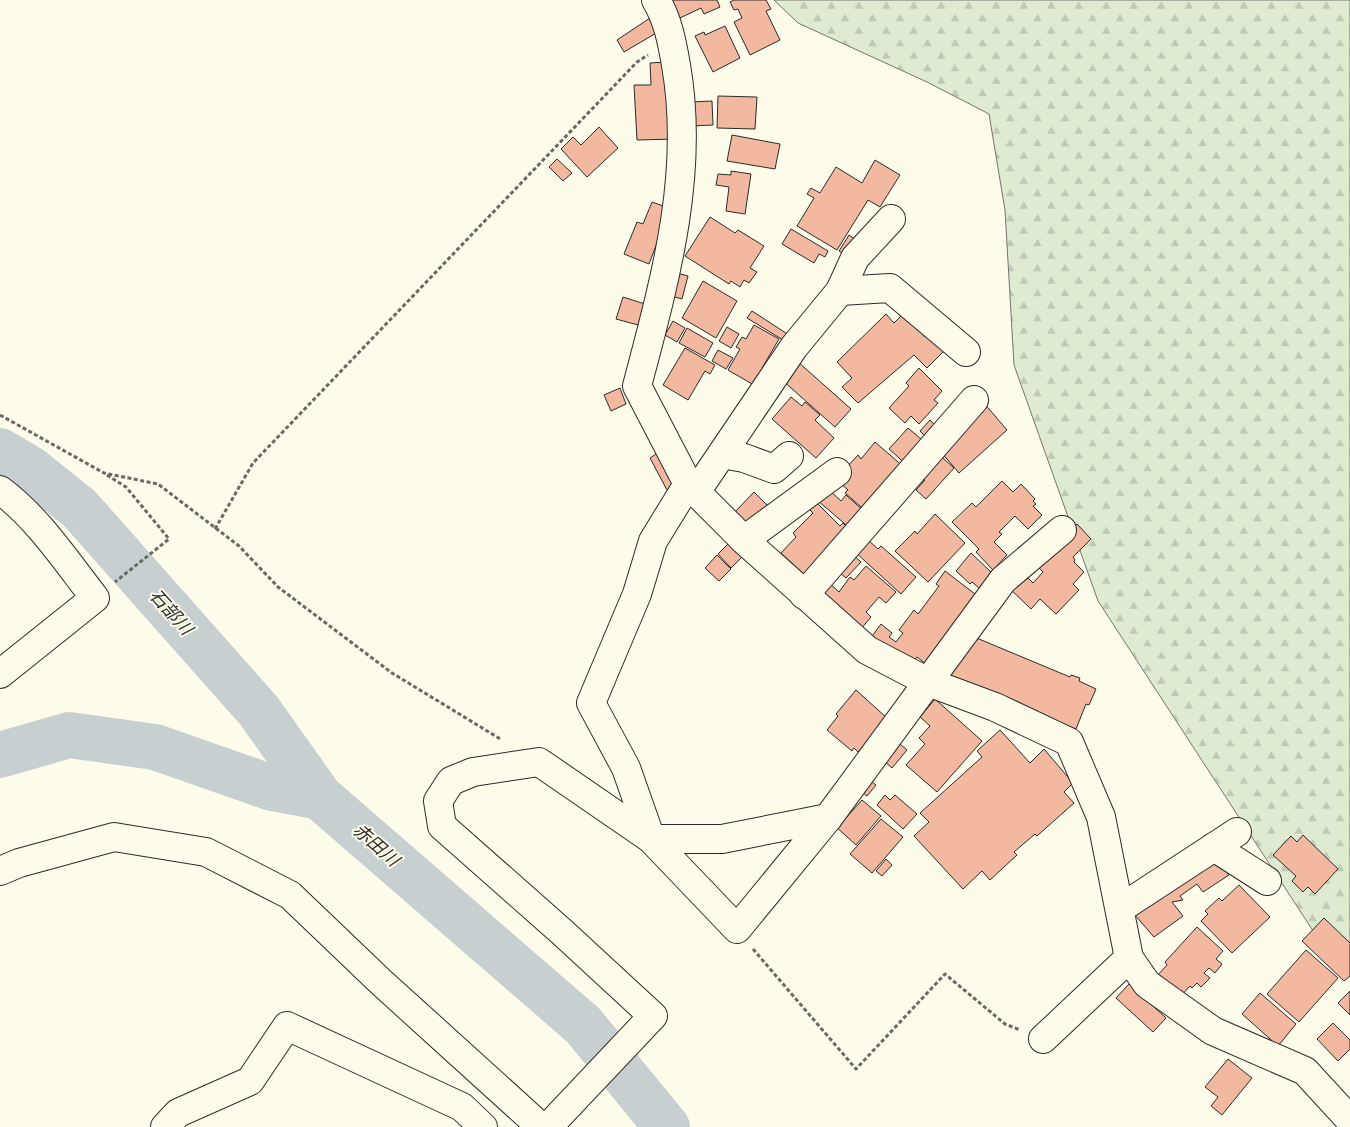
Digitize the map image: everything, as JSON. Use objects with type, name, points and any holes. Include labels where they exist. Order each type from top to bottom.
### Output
[{"type":"street","points":[[656,0],[667,23],[672,40],[682,101],[678,203],[670,257],[638,386],[692,488],[744,540],[866,650],[928,682],[996,708],[1069,742],[1101,817],[1130,958],[1147,984],[1213,1031],[1305,1070],[1350,1120]]},
{"type":"street","points":[[651,839],[626,768],[591,703],[637,594],[653,541],[692,488],[722,454],[794,347],[840,291],[855,258],[891,218]]},
{"type":"street","points":[[840,291],[890,288],[966,352]]},
{"type":"street","points":[[804,595],[974,400]]},
{"type":"street","points":[[722,454],[744,458],[774,469],[789,456]]},
{"type":"street","points":[[744,540],[837,472]]},
{"type":"street","points":[[0,490],[14,501],[37,525],[95,598],[0,674]]},
{"type":"street","points":[[548,1127],[653,1016],[562,932],[442,826],[438,801],[451,781],[473,772],[539,762],[651,839],[736,929],[828,818],[1003,580],[1062,530]]},
{"type":"street","points":[[651,839],[722,839],[828,818]]},
{"type":"street","points":[[1121,908],[1237,832]]},
{"type":"street","points":[[0,871],[19,863],[114,837],[206,852],[290,895],[381,982],[541,1127]]},
{"type":"street","points":[[1214,847],[1267,881]]},
{"type":"street","points":[[1043,1039],[1130,958]]},
{"type":"street","points":[[165,1127],[178,1113],[250,1081],[287,1026],[462,1108],[483,1127]]},
{"type":"path","points":[[215,529],[253,463],[637,62],[672,40]]},
{"type":"path","points":[[0,415],[126,487],[169,539],[95,598]]},
{"type":"path","points":[[104,474],[158,484],[239,546],[278,587],[392,672],[539,762]]},
{"type":"path","points":[[736,929],[856,1070],[945,974],[1005,1024],[1043,1039]]},
{"type":"green space","points":[[774,0],[1350,0],[1350,966],[1332,960],[1098,601],[1014,365],[1005,210],[989,114],[927,82],[798,23]]},
{"type":"building","points":[[671,0],[717,0],[720,7],[704,14],[701,8],[680,18]]},
{"type":"building","points":[[734,0],[766,0],[771,9],[766,11],[780,40],[750,55],[734,22],[742,18],[738,9],[734,10],[730,2]]},
{"type":"building","points":[[650,18],[658,32],[624,52],[617,40]]},
{"type":"building","points":[[725,26],[740,58],[713,72],[695,36],[704,32],[705,35]]},
{"type":"building","points":[[667,62],[675,139],[637,140],[634,85],[651,85],[650,63]]},
{"type":"building","points":[[718,96],[757,97],[755,129],[717,128]]},
{"type":"building","points":[[712,101],[713,125],[692,126],[691,102]]},
{"type":"building","points":[[599,127],[618,148],[587,177],[561,149],[573,137],[581,145]]},
{"type":"building","points":[[732,135],[780,144],[775,169],[727,161]]},
{"type":"building","points":[[557,159],[572,173],[563,181],[549,167]]},
{"type":"building","points":[[875,160],[900,175],[880,207],[868,200],[837,250],[797,226],[814,198],[807,194],[811,188],[820,193],[836,167],[862,183]]},
{"type":"building","points":[[731,171],[751,174],[745,214],[726,211],[729,187],[716,185],[718,174],[731,175]]},
{"type":"building","points":[[652,202],[666,207],[668,214],[649,264],[624,254],[637,222],[643,224]]},
{"type":"building","points":[[710,217],[735,233],[738,230],[764,246],[750,268],[757,272],[749,283],[744,280],[740,287],[731,281],[729,284],[685,256]]},
{"type":"building","points":[[791,229],[828,251],[825,257],[819,254],[814,263],[782,244]]},
{"type":"building","points":[[849,235],[862,244],[852,259],[839,251]]},
{"type":"building","points":[[677,273],[688,276],[682,299],[671,296]]},
{"type":"building","points":[[703,281],[737,301],[716,338],[682,318]]},
{"type":"building","points":[[623,297],[645,304],[638,325],[616,319]]},
{"type":"building","points":[[752,311],[792,337],[788,343],[747,318]]},
{"type":"building","points":[[905,312],[922,330],[920,332],[925,337],[928,334],[944,351],[927,368],[914,355],[858,403],[842,387],[852,378],[837,362],[886,314],[894,323]]},
{"type":"building","points":[[673,321],[685,328],[677,342],[665,335]]},
{"type":"building","points":[[754,325],[779,339],[762,368],[768,371],[759,388],[728,370],[740,349],[736,347],[742,337],[746,339]]},
{"type":"building","points":[[727,327],[739,334],[731,348],[719,341]]},
{"type":"building","points":[[687,328],[713,343],[705,357],[679,343]]},
{"type":"building","points":[[685,348],[715,365],[710,374],[705,371],[688,400],[663,385]]},
{"type":"building","points":[[718,350],[733,358],[726,369],[712,361]]},
{"type":"building","points":[[798,362],[851,409],[835,427],[782,380]]},
{"type":"building","points":[[919,368],[942,391],[934,400],[938,403],[919,424],[911,416],[905,423],[889,408],[909,386],[906,383]]},
{"type":"building","points":[[620,388],[626,404],[611,411],[604,395]]},
{"type":"building","points":[[791,397],[802,406],[805,402],[820,415],[815,420],[834,438],[816,458],[772,419]]},
{"type":"building","points":[[983,402],[1007,430],[959,473],[935,445]]},
{"type":"building","points":[[930,420],[940,431],[930,441],[920,431]]},
{"type":"building","points":[[908,428],[927,444],[908,466],[889,449]]},
{"type":"building","points":[[875,442],[905,468],[867,512],[845,493],[848,490],[841,484],[845,469],[858,455],[861,459]]},
{"type":"building","points":[[934,450],[954,468],[926,499],[916,490],[925,480],[915,471]]},
{"type":"building","points":[[659,452],[676,485],[667,490],[650,458]]},
{"type":"building","points":[[1002,481],[1013,492],[1021,484],[1035,499],[1033,501],[1036,504],[1033,506],[1042,515],[1028,529],[1015,516],[999,532],[1002,534],[994,542],[1007,555],[993,570],[976,552],[979,549],[952,522],[972,503],[976,507]]},
{"type":"building","points":[[827,488],[841,501],[846,495],[866,513],[852,530],[817,500]]},
{"type":"building","points":[[754,492],[769,507],[748,528],[733,514]]},
{"type":"building","points":[[817,503],[840,526],[843,523],[852,532],[808,578],[781,553],[796,537],[793,533],[813,513],[810,510]]},
{"type":"building","points":[[935,514],[965,543],[928,582],[895,551],[915,531],[917,534]]},
{"type":"building","points":[[1077,524],[1091,539],[1073,557],[1074,562],[1084,572],[1073,584],[1079,590],[1056,614],[1040,599],[1031,609],[1007,586],[1021,571],[1033,583],[1043,572],[1034,563],[1048,553]]},
{"type":"building","points":[[866,538],[878,549],[881,546],[916,577],[901,594],[854,551]]},
{"type":"building","points":[[730,542],[744,555],[731,568],[718,554]]},
{"type":"building","points":[[850,552],[861,562],[846,578],[835,569]]},
{"type":"building","points":[[971,553],[992,573],[979,588],[972,582],[970,584],[956,571]]},
{"type":"building","points":[[717,555],[731,569],[719,581],[705,568]]},
{"type":"building","points":[[866,566],[896,592],[886,603],[879,597],[866,612],[871,617],[860,630],[818,593],[828,582],[839,592],[850,577],[854,580]]},
{"type":"building","points":[[945,571],[979,597],[926,664],[917,657],[911,664],[870,639],[881,624],[892,633],[889,637],[896,642],[903,633],[899,630],[914,610],[918,614],[939,586],[936,584]]},
{"type":"building","points":[[967,634],[1070,677],[1071,675],[1080,678],[1079,681],[1096,689],[1089,705],[1086,704],[1076,729],[949,676]]},
{"type":"building","points":[[856,690],[888,719],[858,752],[854,748],[852,751],[827,730],[838,716],[836,714]]},
{"type":"building","points":[[935,699],[982,741],[937,792],[906,765],[925,744],[919,738],[930,726],[920,717]]},
{"type":"building","points":[[1000,730],[1030,763],[1044,749],[1073,783],[1064,792],[1074,803],[1037,836],[1035,834],[1014,852],[1017,855],[990,880],[982,871],[963,889],[914,836],[929,822],[920,813],[982,757],[977,751]]},
{"type":"building","points":[[900,744],[907,750],[892,768],[885,762]]},
{"type":"building","points":[[871,781],[876,785],[867,796],[862,792]]},
{"type":"building","points":[[885,795],[890,800],[895,795],[917,814],[903,829],[877,805]]},
{"type":"building","points":[[862,800],[881,816],[856,845],[834,825],[840,818],[844,820]]},
{"type":"building","points":[[881,819],[903,837],[872,873],[850,854]]},
{"type":"building","points":[[1303,835],[1338,869],[1315,894],[1308,887],[1303,892],[1292,881],[1296,876],[1273,855],[1291,836],[1297,842]]},
{"type":"building","points":[[1214,855],[1229,875],[1203,892],[1197,884],[1180,896],[1183,900],[1172,902],[1183,916],[1154,937],[1134,914]]},
{"type":"building","points":[[886,859],[892,865],[882,876],[876,871]]},
{"type":"building","points":[[1239,885],[1270,917],[1232,953],[1201,921],[1208,914],[1205,911],[1219,898],[1222,901]]},
{"type":"building","points":[[1324,918],[1350,943],[1350,976],[1344,981],[1302,941]]},
{"type":"building","points":[[1197,927],[1223,951],[1216,959],[1222,964],[1215,973],[1209,968],[1204,973],[1210,978],[1201,987],[1197,983],[1192,988],[1190,986],[1180,997],[1157,976],[1167,965],[1165,962]]},
{"type":"building","points":[[1306,950],[1338,978],[1299,1022],[1267,994]]},
{"type":"building","points":[[1129,984],[1166,1018],[1153,1032],[1116,998]]},
{"type":"building","points":[[1350,991],[1350,1015],[1338,1003]]},
{"type":"building","points":[[1260,993],[1296,1024],[1278,1046],[1242,1014]]},
{"type":"building","points":[[1333,1023],[1350,1040],[1350,1049],[1338,1061],[1317,1039]]},
{"type":"building","points":[[1228,1059],[1252,1078],[1222,1115],[1211,1106],[1218,1097],[1205,1087]]},
{"type":"waterway","name":"石部川","points":[[0,451],[29,468],[79,508],[259,711],[320,797]]},
{"type":"waterway","name":"赤田川","points":[[0,755],[69,735],[155,747],[272,788],[320,797],[583,1025],[667,1127]]}]
